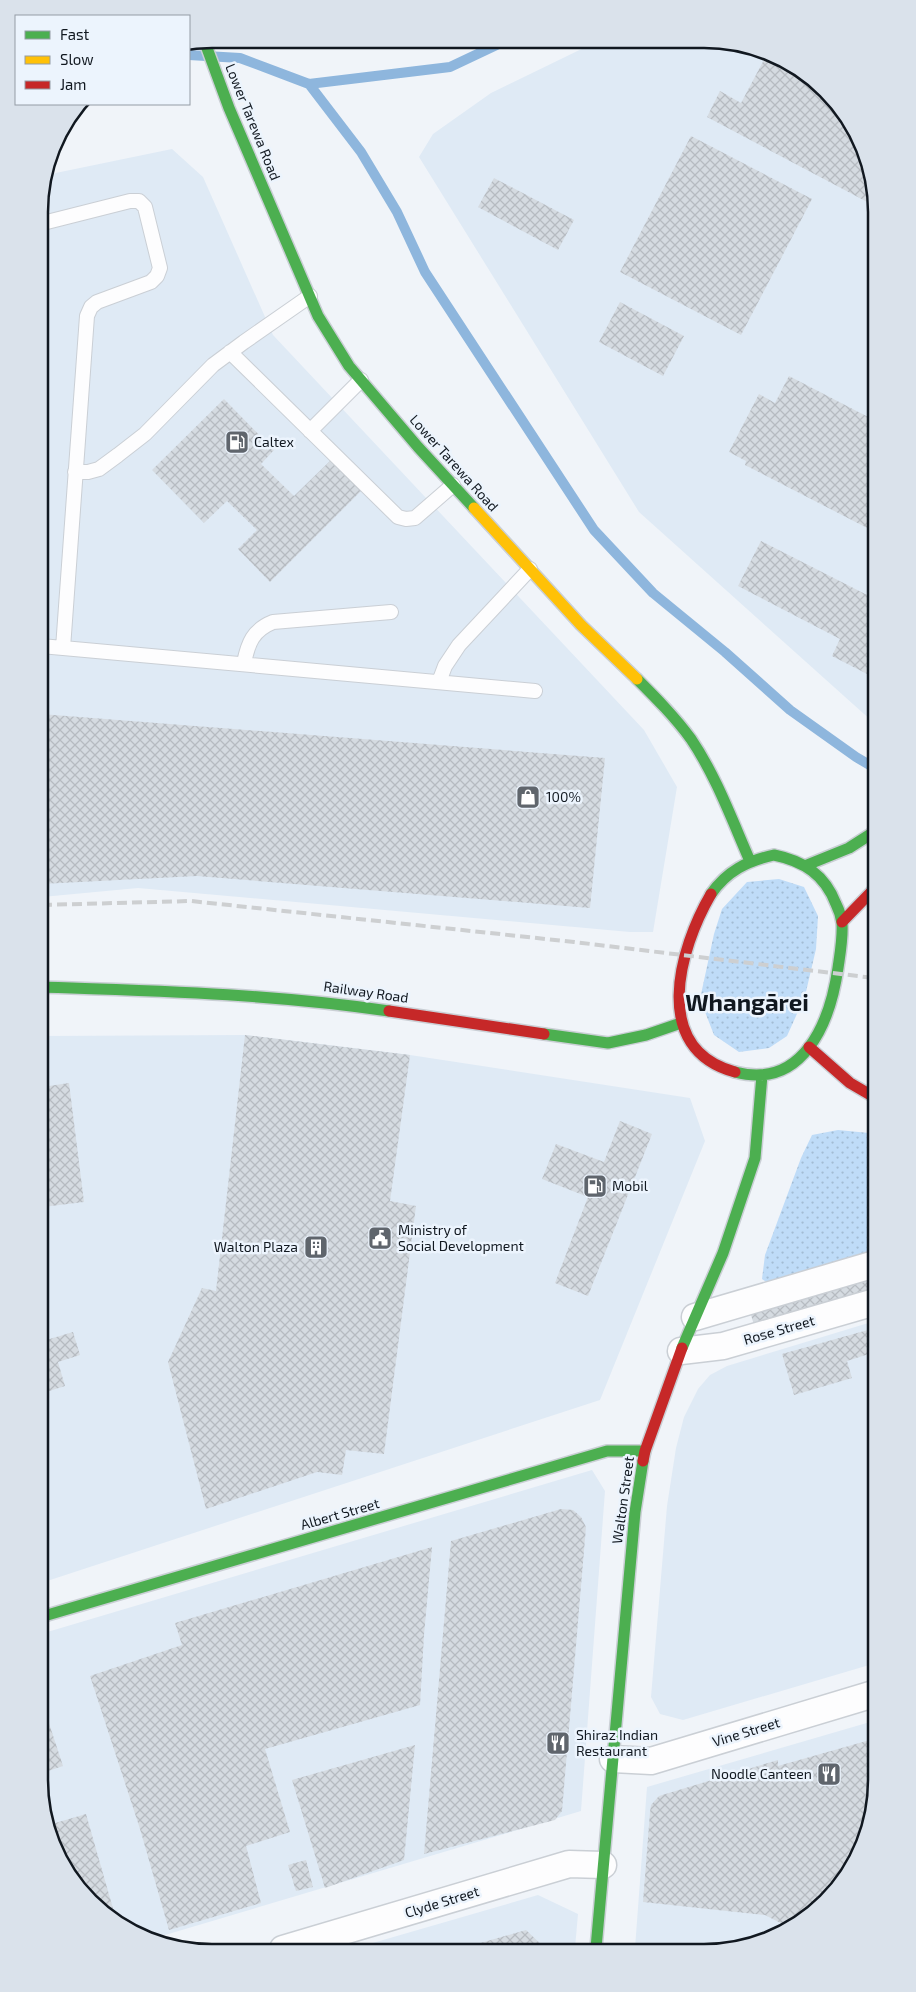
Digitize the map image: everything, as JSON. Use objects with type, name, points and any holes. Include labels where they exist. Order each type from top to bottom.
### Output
[{"type":"main road","name":"Lower Tarewa Road","points":[[207,48],[229,108],[318,316],[349,366],[453,485],[581,625],[663,704],[691,740],[714,780],[750,860]]},
{"type":"main road","points":[[807,865],[849,848],[868,836]]},
{"type":"main road","points":[[774,855],[790,857],[807,865],[820,875],[832,893],[842,922],[833,1001],[809,1047],[796,1062],[780,1071],[762,1075],[743,1075],[700,1056],[692,1047],[681,1023],[679,1001],[679,980],[690,937],[708,897],[726,876],[750,860],[774,855]]},
{"type":"main road","points":[[842,922],[868,895]]},
{"type":"main road","name":"Railway Road","points":[[48,988],[224,993],[323,1001],[608,1042],[633,1040],[681,1023]]},
{"type":"main road","points":[[809,1047],[850,1083],[868,1094]]},
{"type":"main road","name":"Walton Street","points":[[596,1944],[634,1512],[645,1451],[681,1351],[724,1254],[755,1158],[762,1075]]},
{"type":"main road","name":"Albert Street","points":[[48,1615],[607,1451],[628,1449],[645,1451]]},
{"type":"street","points":[[695,1317],[868,1266]]},
{"type":"street","name":"Rose Street","points":[[681,1351],[723,1346],[868,1304]]},
{"type":"street","name":"Vine Street","points":[[613,1759],[651,1761],[868,1695]]},
{"type":"street","name":"Clyde Street","points":[[304,1944],[569,1864],[603,1865]]},
{"type":"lane","points":[[48,222],[130,201],[139,201],[145,207],[160,268],[157,276],[151,282],[97,302],[91,307],[87,316],[63,648]]},
{"type":"lane","points":[[75,472],[88,472],[99,468],[118,455],[144,434],[213,365],[310,296]]},
{"type":"lane","points":[[230,352],[398,517],[406,519],[415,518],[453,485]]},
{"type":"lane","points":[[310,431],[361,380]]},
{"type":"lane","points":[[439,682],[445,666],[459,645],[530,569]]},
{"type":"lane","points":[[244,663],[251,638],[258,630],[273,622],[391,612]]},
{"type":"lane","points":[[48,647],[535,691]]},
{"type":"shaded area","points":[[584,48],[715,48],[757,56],[786,69],[804,81],[820,96],[835,112],[847,130],[863,169],[867,190],[868,212],[868,718],[639,512],[419,157],[433,134],[491,93]]},
{"type":"shaded area","points":[[172,149],[203,177],[273,335],[644,730],[677,787],[653,932],[630,932],[138,888],[48,896],[48,201],[52,174]]},
{"type":"shaded area","points":[[779,879],[804,887],[818,916],[816,949],[805,996],[787,1036],[769,1048],[739,1052],[714,1035],[700,999],[714,934],[722,909],[747,882]]},
{"type":"shaded area","points":[[245,1035],[410,1055],[690,1098],[705,1141],[600,1400],[48,1581],[48,1036]]},
{"type":"shaded area","points":[[838,1130],[868,1133],[868,1258],[772,1286],[762,1279],[765,1255],[801,1158],[812,1135]]},
{"type":"shaded area","points":[[868,1323],[868,1665],[683,1720],[660,1714],[651,1697],[667,1506],[676,1448],[684,1417],[698,1389],[710,1375],[727,1366]]},
{"type":"shaded area","points":[[592,1470],[605,1491],[581,1811],[161,1936],[139,1928],[103,1904],[75,1872],[64,1853],[56,1833],[49,1802],[48,1780],[48,1632]]},
{"type":"shaded area","points":[[868,1723],[867,1802],[863,1823],[847,1862],[828,1889],[813,1904],[786,1923],[747,1939],[726,1943],[704,1944],[635,1944],[647,1787]]},
{"type":"shaded area","points":[[538,1895],[578,1914],[575,1944],[369,1944]]},
{"type":"building","points":[[764,59],[786,69],[804,81],[835,112],[847,130],[863,169],[868,202],[707,117],[720,91],[741,103]]},
{"type":"building","points":[[691,136],[812,199],[741,335],[620,272]]},
{"type":"building","points":[[494,178],[574,220],[558,250],[478,207]]},
{"type":"building","points":[[620,302],[684,336],[663,376],[599,342]]},
{"type":"building","points":[[789,376],[868,417],[868,528],[745,465],[746,461],[729,452],[759,394],[775,403]]},
{"type":"building","points":[[224,399],[274,450],[261,464],[294,496],[331,460],[361,491],[270,582],[238,549],[257,530],[227,501],[204,523],[152,470]]},
{"type":"building","points":[[761,541],[868,595],[868,674],[832,656],[840,639],[738,586]]},
{"type":"building","points":[[48,715],[605,758],[590,908],[197,876],[48,884]]},
{"type":"building","name":"Walton Plaza","points":[[245,1035],[410,1055],[390,1201],[416,1206],[384,1454],[346,1450],[342,1475],[317,1472],[206,1509],[168,1362],[202,1288],[216,1291]]},
{"type":"building","points":[[69,1083],[84,1202],[48,1206],[48,1086]]},
{"type":"building","points":[[620,1121],[652,1134],[588,1296],[555,1283],[588,1197],[542,1179],[556,1144],[604,1162]]},
{"type":"building","points":[[868,1279],[868,1290],[754,1325],[751,1315]]},
{"type":"building","points":[[868,1330],[868,1354],[847,1361],[852,1378],[794,1395],[782,1354]]},
{"type":"building","points":[[73,1332],[80,1355],[58,1362],[65,1386],[48,1391],[48,1340]]},
{"type":"building","points":[[561,1509],[573,1510],[581,1517],[586,1527],[562,1811],[555,1820],[424,1854],[451,1541]]},
{"type":"building","points":[[432,1547],[420,1705],[265,1749],[290,1832],[246,1846],[261,1903],[169,1930],[140,1829],[90,1676],[182,1645],[175,1623]]},
{"type":"building","points":[[48,1720],[63,1766],[48,1771]]},
{"type":"building","points":[[868,1741],[868,1791],[863,1823],[847,1862],[828,1889],[813,1904],[783,1924],[765,1915],[643,1902],[651,1805],[659,1796],[778,1760],[778,1766]]},
{"type":"building","points":[[415,1745],[404,1860],[325,1888],[292,1780]]},
{"type":"building","points":[[86,1814],[114,1913],[88,1889],[75,1872],[64,1853],[53,1824]]},
{"type":"building","points":[[306,1860],[313,1887],[296,1891],[288,1865]]},
{"type":"building","points":[[526,1930],[541,1944],[477,1944]]},
{"type":"waterway","points":[[190,55],[240,58],[309,84],[450,67],[490,48]]},
{"type":"waterway","points":[[309,84],[361,152],[397,212],[425,272],[594,530],[653,593],[725,652],[790,710],[868,764]]},
{"type":"railway","points":[[48,905],[191,901],[574,942],[868,977]]},
{"type":"traffic: fast","points":[[207,48],[229,108],[318,316],[349,366],[418,447],[474,508]]},
{"type":"traffic: fast","points":[[637,679],[678,723],[700,753],[723,799],[750,861]]},
{"type":"traffic: fast","points":[[807,865],[849,848],[868,836]]},
{"type":"traffic: fast","points":[[735,1072],[759,1075],[779,1071],[795,1062],[809,1047],[820,1030],[828,1010],[838,968],[842,940],[842,923],[839,911],[826,885],[804,865],[774,855]]},
{"type":"traffic: fast","points":[[711,894],[724,879],[738,868],[755,860],[774,855]]},
{"type":"traffic: fast","points":[[48,987],[259,997],[389,1011]]},
{"type":"traffic: fast","points":[[544,1034],[608,1043],[646,1035],[681,1023]]},
{"type":"traffic: fast","points":[[682,1348],[723,1253],[755,1158],[762,1075]]},
{"type":"traffic: fast","points":[[48,1615],[607,1451],[645,1451]]},
{"type":"traffic: fast","points":[[596,1944],[635,1512],[643,1461]]},
{"type":"traffic: slow","points":[[474,508],[581,625],[637,679]]},
{"type":"traffic: jam","points":[[711,894],[699,916],[682,968],[679,995],[682,1020],[691,1042],[708,1060],[735,1072]]},
{"type":"traffic: jam","points":[[842,922],[868,895]]},
{"type":"traffic: jam","points":[[389,1011],[544,1034]]},
{"type":"traffic: jam","points":[[809,1047],[850,1083],[868,1094]]},
{"type":"traffic: jam","points":[[643,1461],[682,1348]]},
{"type":"place","name":"Caltex","points":[[237,442]]},
{"type":"place","name":"100%","points":[[528,797]]},
{"type":"place","name":"Mobil","points":[[595,1186]]},
{"type":"place","name":"Ministry of Social Development","points":[[380,1238]]},
{"type":"place","name":"Walton Plaza","points":[[316,1247]]},
{"type":"place","name":"Shiraz Indian Restaurant","points":[[558,1743]]},
{"type":"place","name":"Noodle Canteen","points":[[829,1774]]},
{"type":"district","name":"Whangārei","points":[[747,1003]]}]
